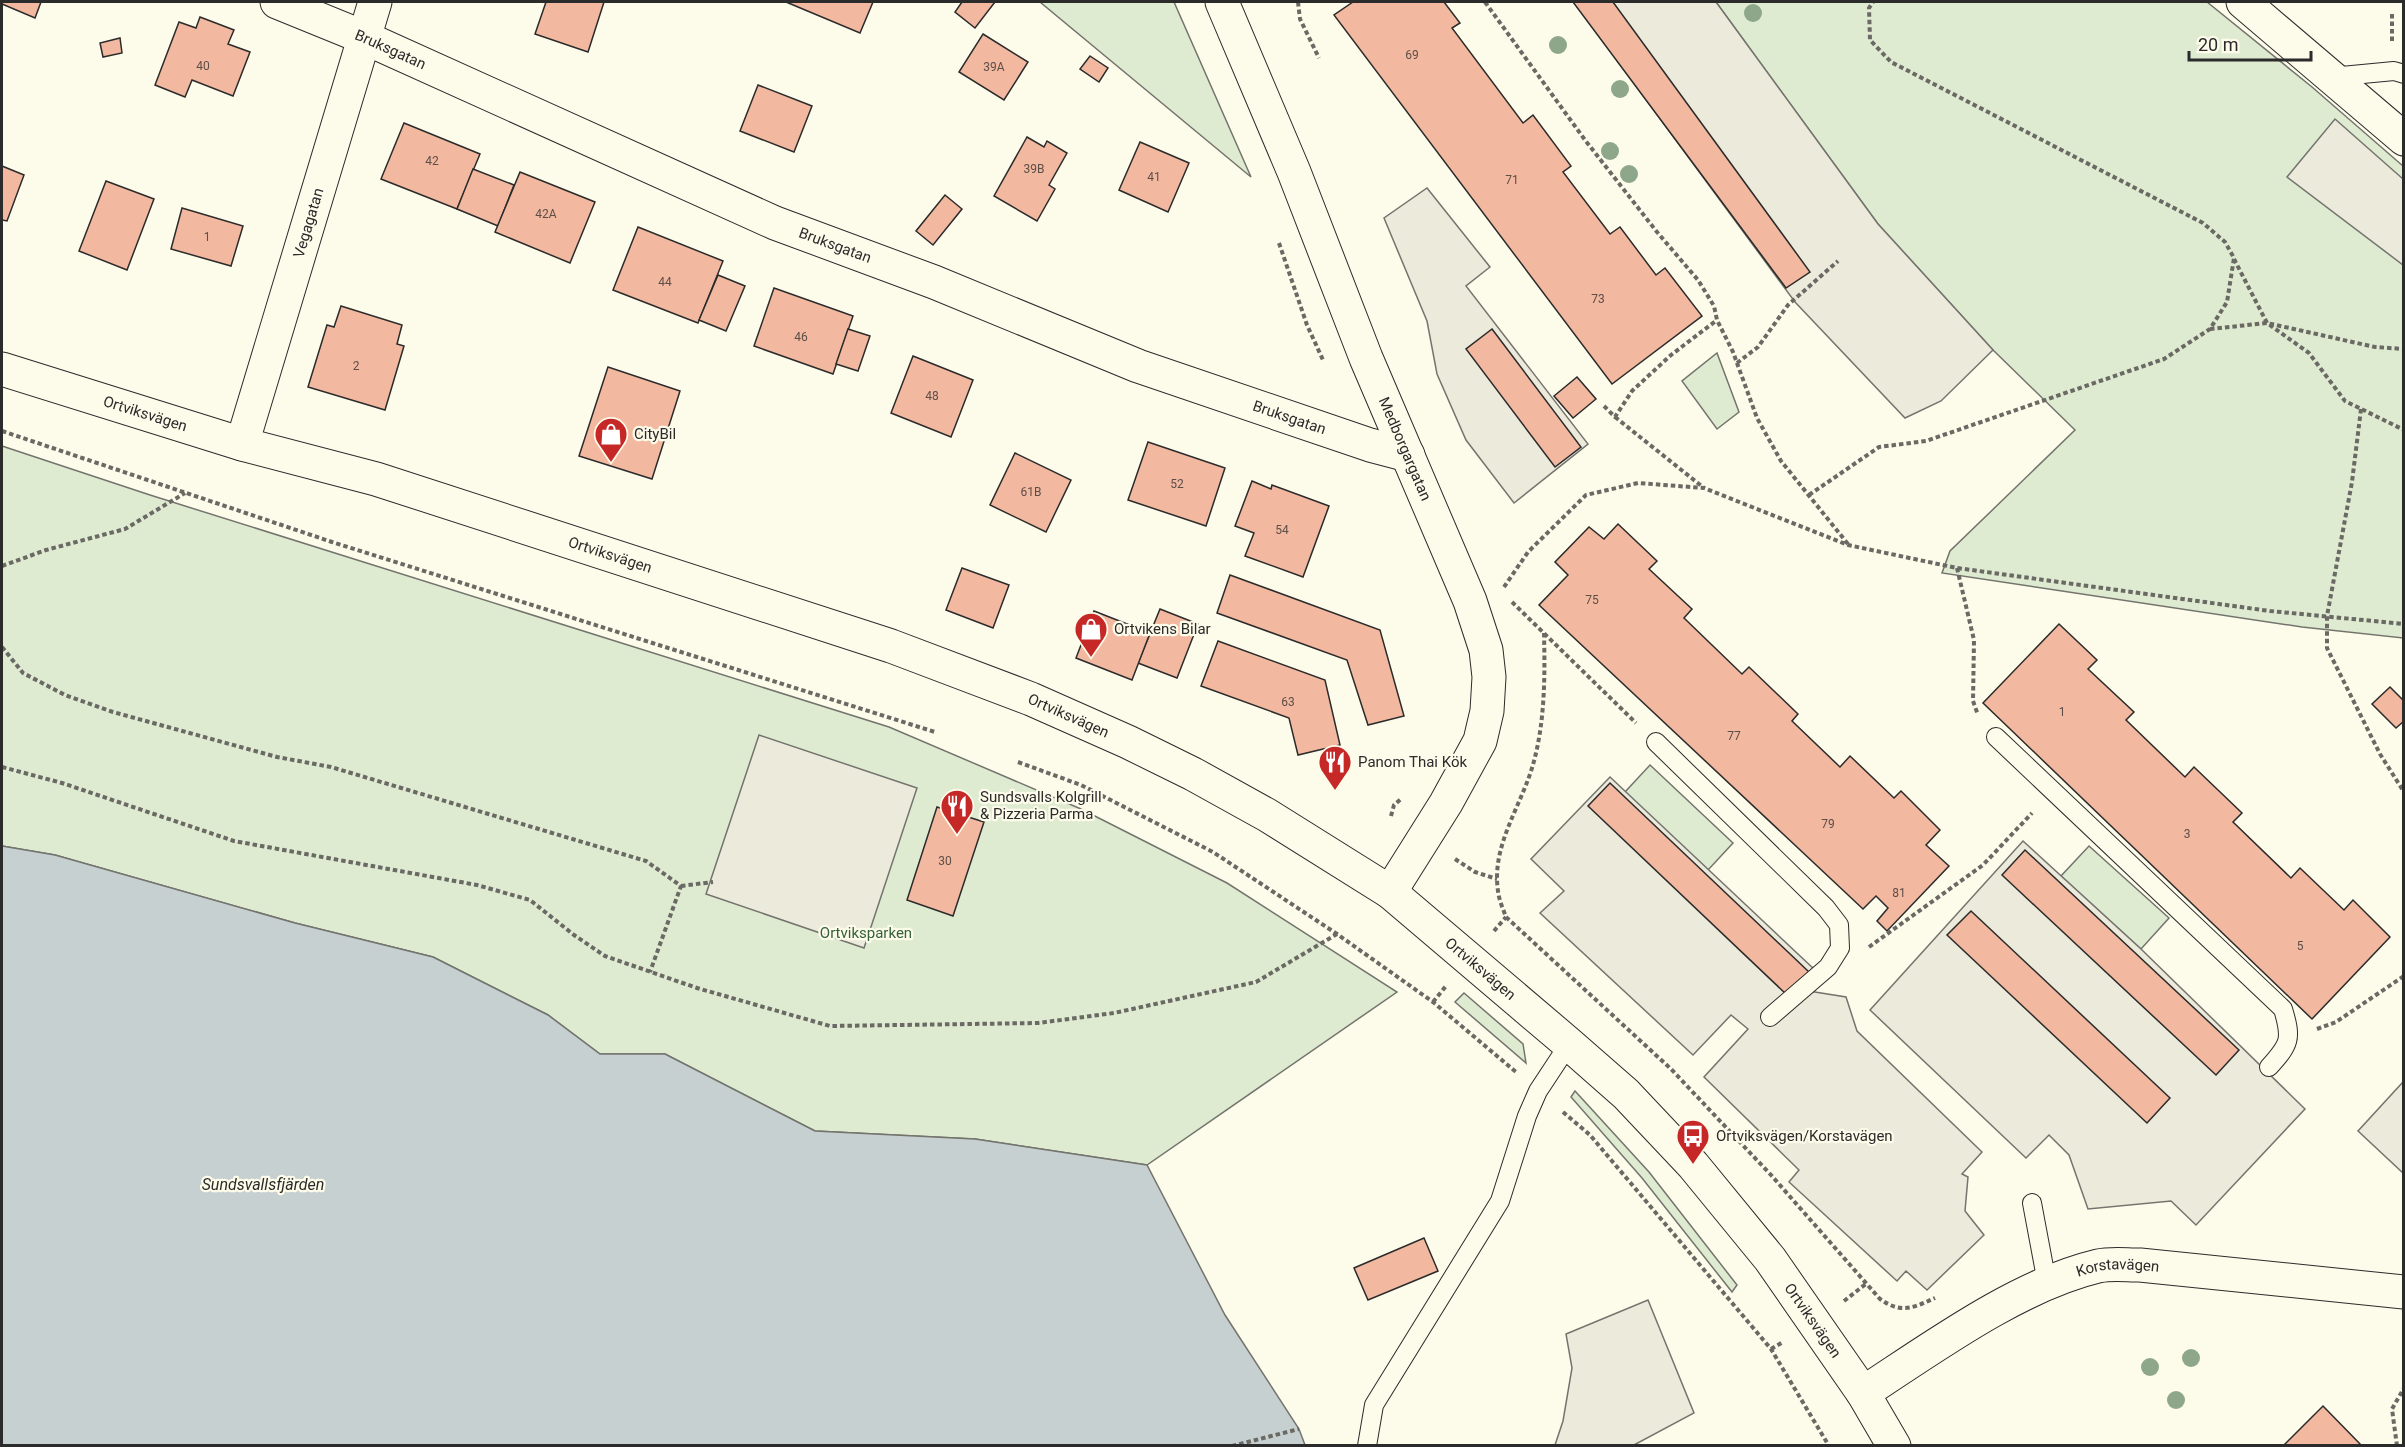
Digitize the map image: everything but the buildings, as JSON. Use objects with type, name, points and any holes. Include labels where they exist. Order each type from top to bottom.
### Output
[{"type":"street","name":"Bruksgatan","points":[[277,2],[363,37],[811,237],[934,282],[1138,366],[1370,445],[1408,455]]},
{"type":"street","name":"Vegagatan","points":[[242,444],[375,2]]},
{"type":"street","name":"Medborgargatan","points":[[1222,2],[1253,72],[1332,274],[1470,602],[1486,650],[1490,677],[1487,711],[1480,741],[1446,803],[1390,892]]},
{"type":"street","points":[[2243,2],[2403,139]]},
{"type":"street","name":"Ortviksvägen","points":[[2,369],[242,444],[376,478],[891,646],[1031,699],[1193,774],[1267,815],[1390,892],[1626,1095],[1693,1165],[1770,1259],[1863,1394],[1894,1446]]},
{"type":"street","name":"Korstavägen","points":[[1863,1394],[2008,1303],[2047,1283],[2100,1265],[2139,1265],[2403,1292]]},
{"type":"lane","points":[[2331,77],[2394,71],[2403,74]]},
{"type":"lane","points":[[1996,736],[2283,1009],[2290,1032],[2284,1050],[2269,1067]]},
{"type":"lane","points":[[1656,742],[1826,908],[1839,925],[1840,948],[1828,967],[1770,1017]]},
{"type":"lane","points":[[1367,1446],[1374,1405],[1500,1200],[1523,1126],[1538,1091],[1569,1044]]},
{"type":"lane","points":[[2032,1203],[2047,1283]]},
{"type":"path","points":[[1298,2],[1300,19],[1319,58]]},
{"type":"path","points":[[1485,2],[1585,140],[1698,280],[1714,306],[1717,320],[1737,363],[1757,418],[1781,461],[1848,545]]},
{"type":"path","points":[[1873,2],[1869,8],[1870,40],[1891,62],[2203,224],[2225,242],[2267,322],[2308,353],[2346,401],[2403,430]]},
{"type":"path","points":[[2391,47],[2392,12]]},
{"type":"path","points":[[1809,495],[1879,447],[1926,441],[2164,359],[2210,329],[2227,302],[2234,258]]},
{"type":"path","points":[[1737,363],[1758,347],[1788,305],[1838,261]]},
{"type":"path","points":[[1615,417],[1632,391],[1671,355],[1717,320]]},
{"type":"path","points":[[2210,329],[2267,322],[2375,347],[2403,349]]},
{"type":"path","points":[[1604,406],[1704,488],[1848,545],[1957,568],[2270,611],[2403,624]]},
{"type":"path","points":[[2361,409],[2350,494],[2327,615],[2327,648],[2380,754],[2403,792]]},
{"type":"path","points":[[2,431],[342,546],[935,732]]},
{"type":"path","points":[[1470,602],[1501,591],[1528,552],[1586,495],[1638,483],[1704,488]]},
{"type":"path","points":[[2,566],[46,550],[125,529],[185,493]]},
{"type":"path","points":[[1957,568],[1974,640],[1973,701],[1981,721],[1996,736]]},
{"type":"path","points":[[1501,591],[1656,742]]},
{"type":"path","points":[[1544,633],[1545,668],[1534,761],[1503,839],[1497,879],[1498,893],[1506,917],[1671,1069],[1771,1175],[1880,1299],[1891,1307],[1907,1309],[1939,1296]]},
{"type":"path","points":[[2,647],[23,673],[65,695],[113,712],[278,757],[331,767],[646,861],[681,886],[713,882]]},
{"type":"path","points":[[1018,762],[1081,785],[1213,852],[1337,934],[1433,1002],[1590,1135],[1771,1349],[1829,1446]]},
{"type":"path","points":[[2,766],[62,783],[234,841],[477,885],[530,900],[605,956],[697,988],[830,1026],[1038,1023],[1114,1013],[1256,982],[1337,934]]},
{"type":"path","points":[[1840,948],[1872,947],[1983,865],[2053,791]]},
{"type":"path","points":[[650,972],[681,886]]},
{"type":"path","points":[[2336,1022],[2403,976]]},
{"type":"path","points":[[2397,1446],[2392,1409],[2403,1388]]},
{"type":"path","points":[[1232,1446],[1299,1429]]},
{"type":"green space","points":[[1040,2],[1174,2],[1251,177]]},
{"type":"green space","points":[[1716,2],[2207,2],[2312,87],[2403,166],[2403,638],[2302,627],[1942,573],[1950,551],[2075,430],[1993,350],[1878,224]]},
{"type":"green space","points":[[1717,353],[1739,412],[1717,429],[1682,381]]},
{"type":"green space","name":"Ortviksparken","points":[[2,446],[150,495],[889,727],[1081,809],[1227,883],[1397,992],[1147,1165],[975,1139],[815,1131],[665,1054],[600,1054],[548,1015],[433,957],[295,923],[55,855],[2,846]]},
{"type":"green space","points":[[1650,765],[1733,843],[1708,870],[1625,792]]},
{"type":"green space","points":[[2089,846],[2169,918],[2141,949],[2061,876]]},
{"type":"green space","points":[[1464,993],[1523,1044],[1526,1063],[1455,1002]]},
{"type":"green space","points":[[1575,1091],[1649,1172],[1737,1285],[1732,1292],[1642,1178],[1571,1097]]},
{"type":"shaded area","points":[[1574,2],[1716,2],[1878,224],[1993,350],[1941,401],[1905,418],[1795,302]]},
{"type":"shaded area","points":[[2335,119],[2403,179],[2403,265],[2287,177]]},
{"type":"shaded area","points":[[1427,188],[1490,267],[1466,286],[1588,444],[1514,503],[1466,440],[1437,374],[1427,321],[1384,218]]},
{"type":"shaded area","points":[[759,735],[917,788],[864,948],[706,894]]},
{"type":"shaded area","points":[[1610,777],[1815,970],[1796,989],[1846,997],[1857,1031],[1982,1152],[1962,1174],[1968,1177],[1965,1211],[1984,1235],[1927,1290],[1906,1271],[1897,1281],[1789,1182],[1799,1170],[1704,1077],[1748,1029],[1731,1015],[1693,1055],[1540,913],[1564,891],[1531,859]]},
{"type":"shaded area","points":[[2023,841],[2141,949],[2305,1109],[2196,1225],[2171,1201],[2088,1209],[2069,1155],[2049,1135],[2026,1158],[1870,1010]]},
{"type":"shaded area","points":[[2403,1082],[2403,1173],[2358,1131]]},
{"type":"shaded area","points":[[1648,1300],[1694,1413],[1634,1445],[1555,1445],[1563,1421],[1572,1368],[1566,1334]]},
{"type":"water","name":"Sundsvallsfjärden","points":[[2,846],[55,855],[295,923],[433,957],[548,1015],[600,1054],[665,1054],[815,1131],[975,1139],[1147,1165],[1225,1315],[1299,1429],[1305,1445],[2,1445]]},
{"type":"place","name":"CityBil","points":[[611,463]]},
{"type":"place","name":"Ortvikens Bilar","points":[[1091,658]]},
{"type":"place","name":"Panom Thai Kök","points":[[1335,791]]},
{"type":"place","name":"Sundsvalls Kolgrill & Pizzeria Parma","points":[[957,835]]},
{"type":"place","name":"Ortviksvägen/Korstavägen","points":[[1693,1165]]}]
